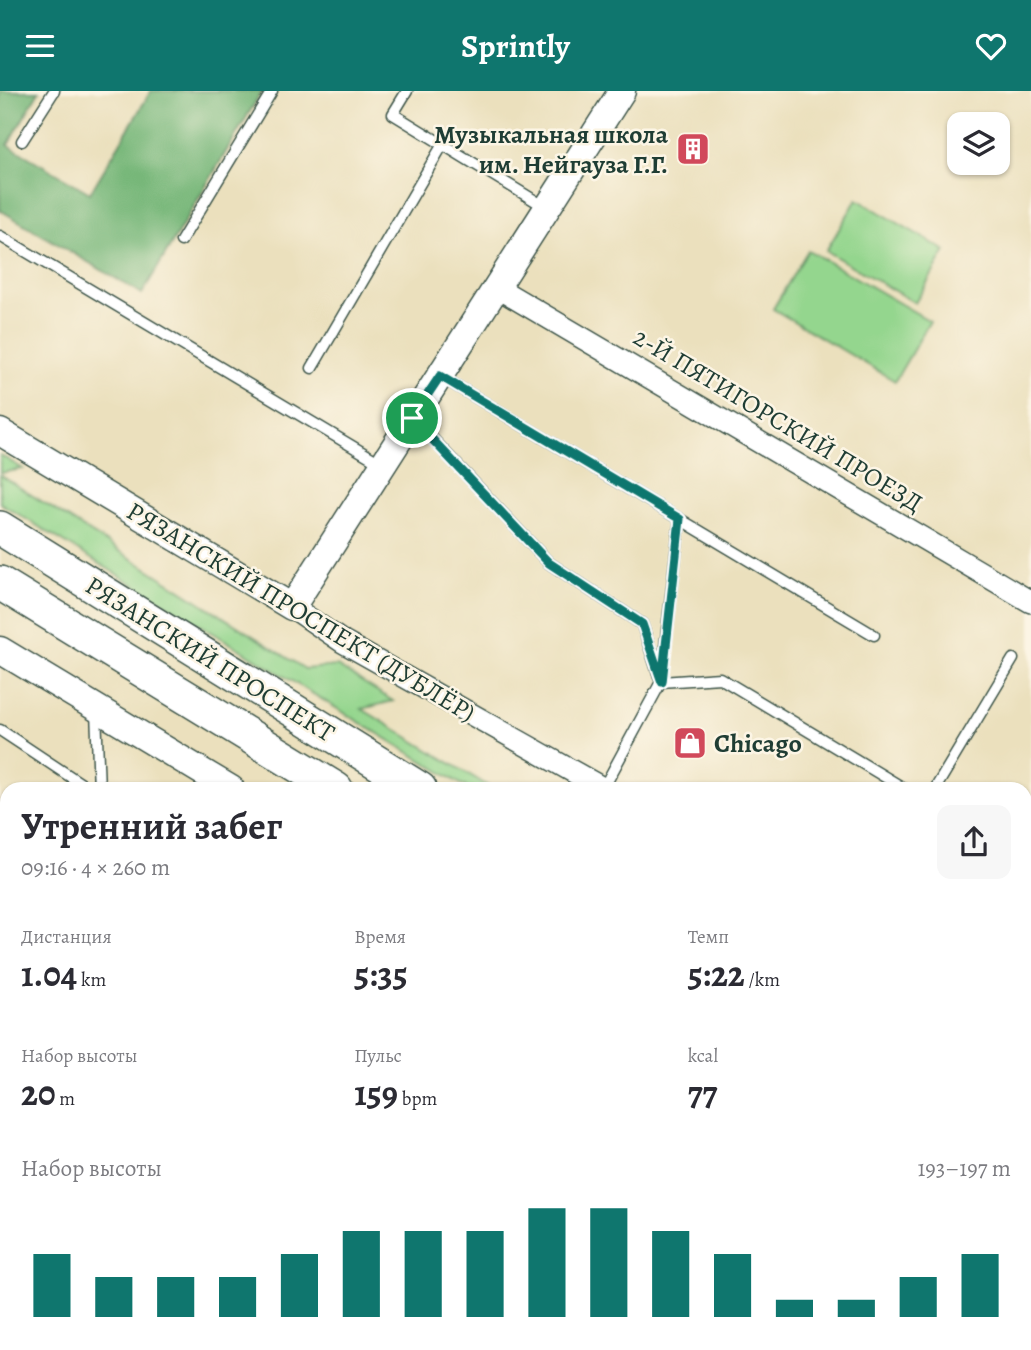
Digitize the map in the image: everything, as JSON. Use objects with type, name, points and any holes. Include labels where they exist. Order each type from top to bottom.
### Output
[{"type":"main road","name":"РЯЗАНСКИЙ ПРОСПЕКТ","points":[[0,529],[409,782]]},
{"type":"main road","name":"РЯЗАНСКИЙ ПРОСПЕКТ","points":[[0,583],[325,782]]},
{"type":"street","points":[[292,607],[622,91]]},
{"type":"street","name":"2-Й ПЯТИГОРСКИЙ ПРОЕЗД","points":[[496,287],[1031,602]]},
{"type":"street","name":"РЯЗАНСКИЙ ПРОСПЕКТ (ДУБЛЁР)","points":[[0,432],[292,607],[343,642],[591,782]]},
{"type":"street","points":[[0,650],[218,782]]},
{"type":"lane","points":[[22,141],[54,91]]},
{"type":"lane","points":[[181,241],[272,91]]},
{"type":"lane","points":[[407,91],[393,114],[547,208]]},
{"type":"lane","points":[[312,368],[443,144]]},
{"type":"lane","points":[[0,236],[383,464]]},
{"type":"lane","points":[[440,376],[874,635]]},
{"type":"lane","points":[[412,418],[549,563],[642,624],[662,682]]},
{"type":"lane","points":[[607,782],[662,682],[680,519]]},
{"type":"lane","points":[[939,782],[1013,659]]},
{"type":"lane","points":[[662,682],[720,678],[893,782]]},
{"type":"lane","points":[[96,708],[99,782]]},
{"type":"lane","points":[[0,730],[78,782]]},
{"type":"green space","points":[[0,91],[39,91],[8,145],[90,193],[151,91],[262,91],[142,294],[0,210]]},
{"type":"green space","points":[[857,199],[946,251],[915,303],[826,251]]},
{"type":"green space","points":[[808,250],[930,321],[895,381],[773,309]]},
{"type":"green space","points":[[0,455],[23,469],[0,473]]},
{"type":"green space","points":[[0,475],[305,669],[337,666],[393,701],[362,709],[482,782],[458,782],[0,503]]},
{"type":"place","name":"Музыкальная школа им. Нейгауза Г.Г.","points":[[693,149]]},
{"type":"place","name":"Chicago","points":[[690,743]]},
{"type":"route","points":[[440,376],[680,519],[662,682],[642,624],[549,563],[412,418],[440,376]]}]
